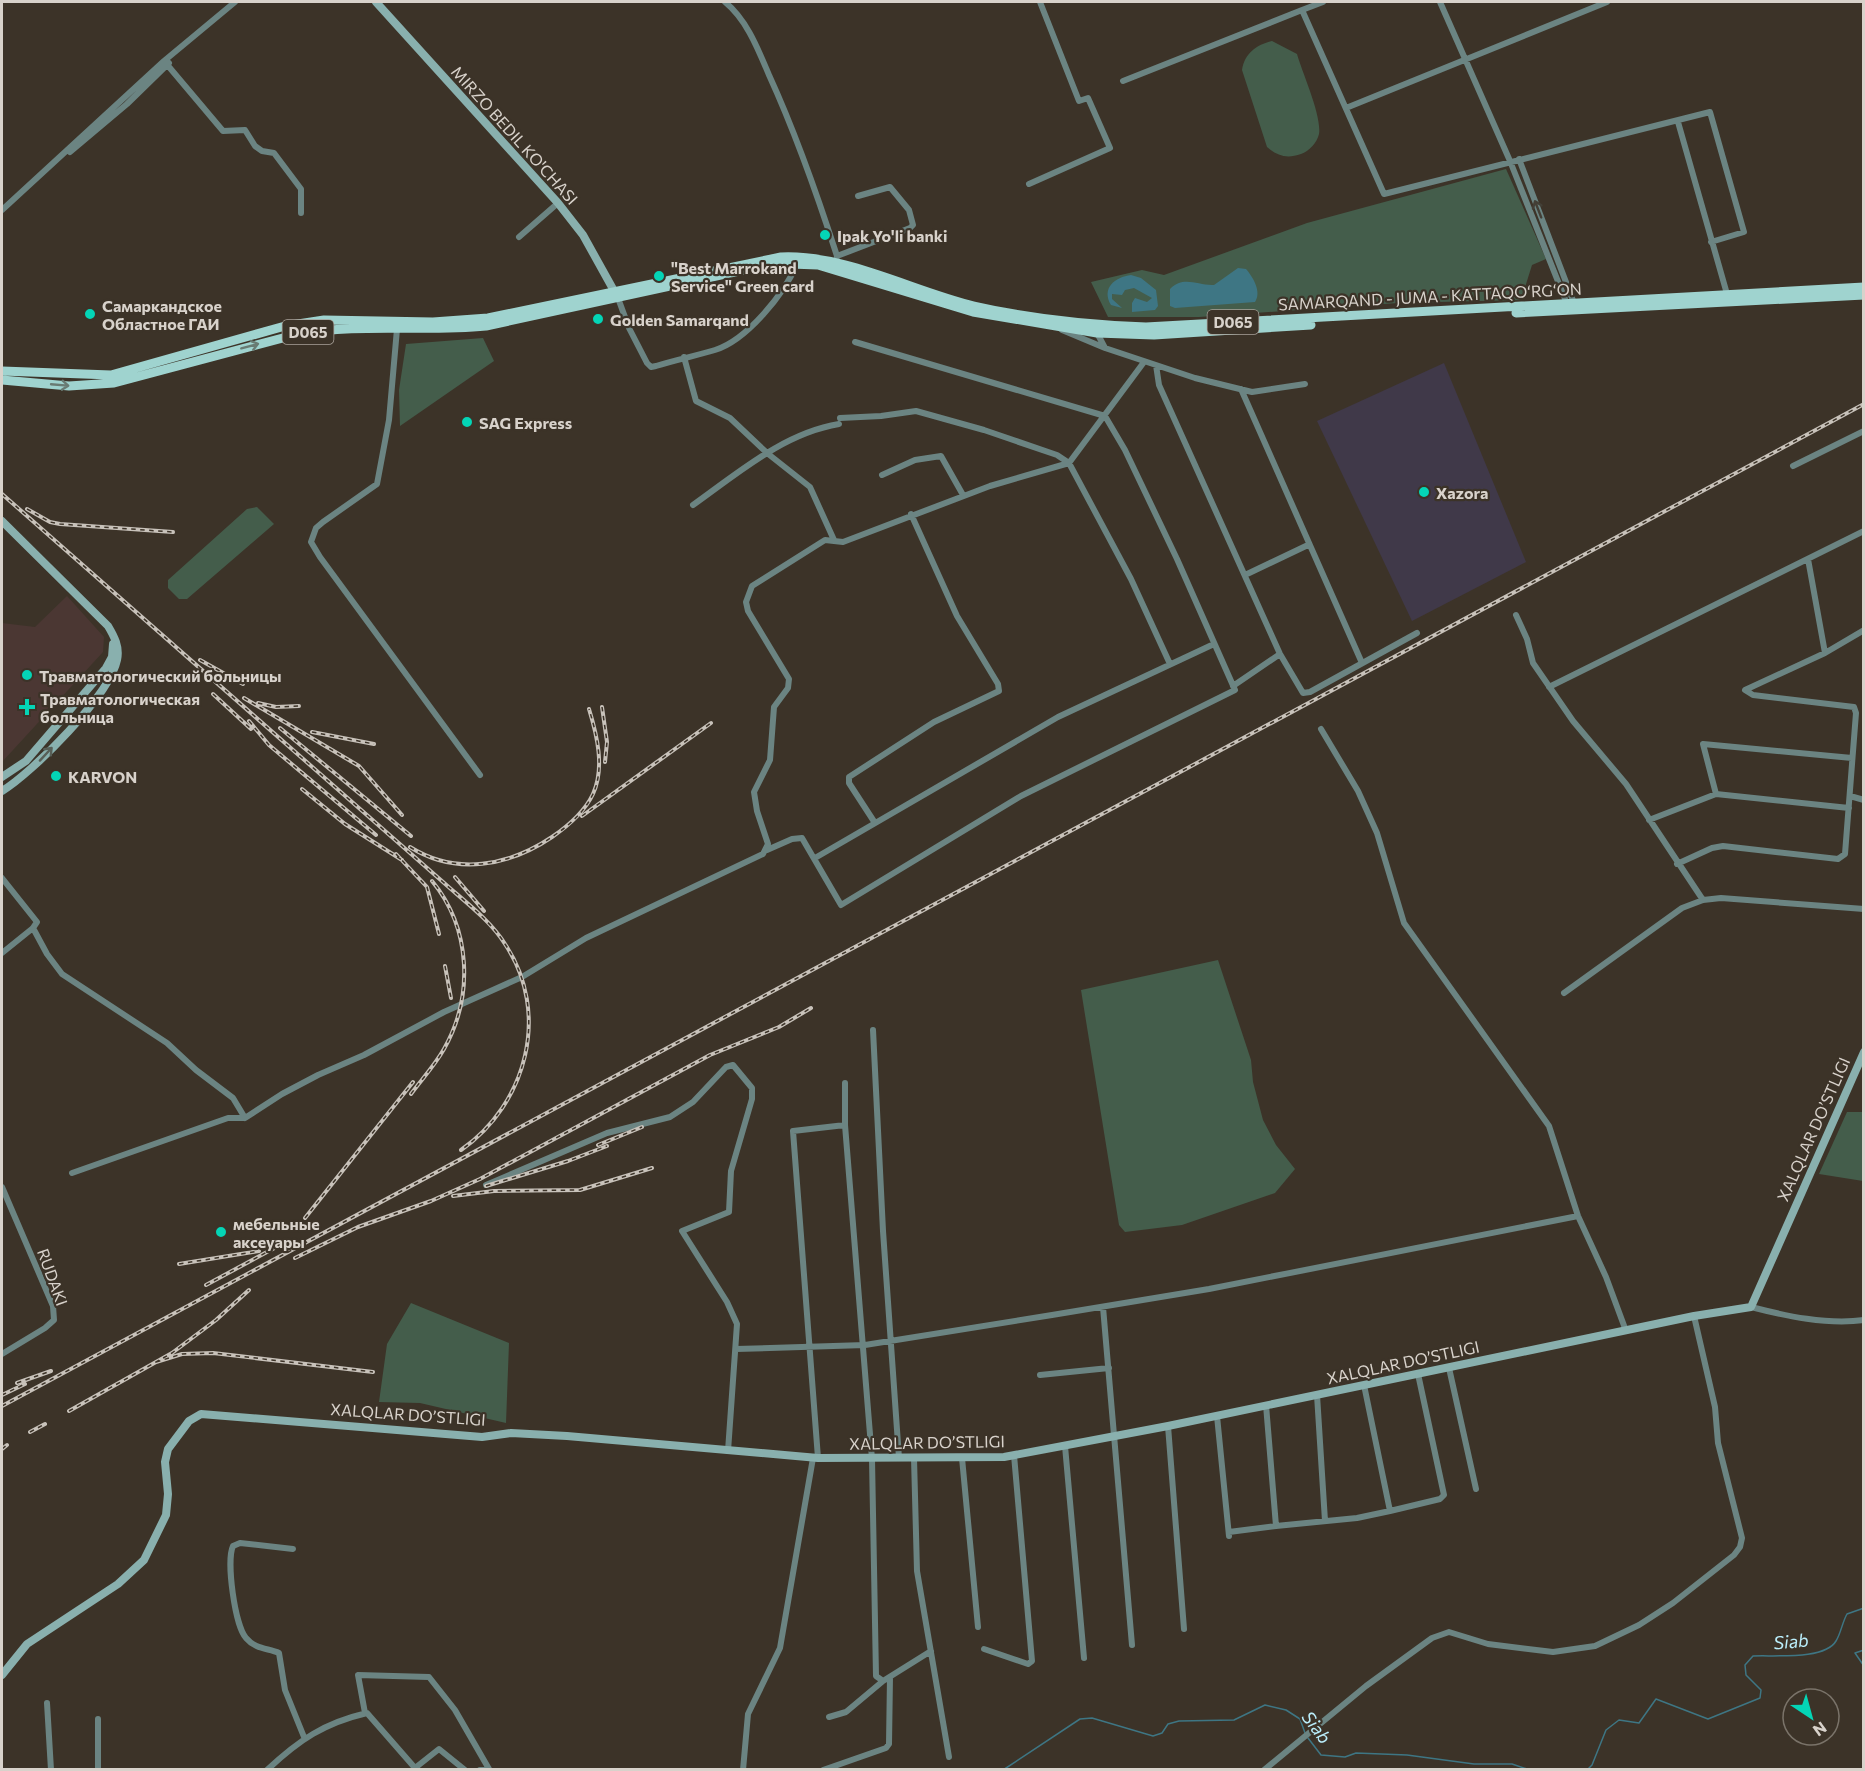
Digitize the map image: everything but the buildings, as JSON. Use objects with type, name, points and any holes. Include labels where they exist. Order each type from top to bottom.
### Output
[{"type":"main road","name":"MIRZO BEDIL KO'CHASI","points":[[376,2],[558,204],[583,236],[616,294]]},
{"type":"main road","name":"SAMARQAND - JUMA - KATTAQO‘RG‘ON","points":[[616,294],[766,258],[804,256],[974,306],[1095,329],[1164,327],[1727,294],[1750,298]]},
{"type":"main road","name":"SAMARQAND - JUMA - KATTAQO‘RG‘ON","points":[[616,294],[753,268],[797,264],[836,264],[973,312],[1059,328],[1174,334],[1750,298],[1863,295]]},
{"type":"main road","name":"SAMARQAND - JUMA - KATTAQO‘RG‘ON","points":[[1791,296],[1863,287]]},
{"type":"main road","name":"D065","points":[[2,380],[69,386],[114,383],[298,334],[327,329],[450,329],[486,326],[616,294]]},
{"type":"main road","name":"D065","points":[[2,371],[111,375],[285,326],[324,320],[433,322],[488,318],[616,294]]},
{"type":"main road","points":[[2,521],[112,632],[118,647],[116,665],[103,689],[39,762],[19,781],[2,791]]},
{"type":"main road","points":[[2,777],[26,761],[106,668],[113,652],[112,632]]},
{"type":"main road","name":"XALQLAR DO’STLIGI","points":[[2,1675],[21,1648],[118,1584],[144,1560],[166,1515],[168,1494],[166,1453],[170,1443],[198,1414],[482,1437],[510,1433],[567,1436],[816,1458],[962,1458],[1014,1455],[1266,1406],[1694,1316],[1751,1307],[1863,1052]]},
{"type":"street","points":[[2,210],[54,162],[82,143],[177,51],[235,2]]},
{"type":"street","points":[[725,2],[739,13],[786,112],[817,192],[836,264],[913,225],[909,210],[890,187],[858,196]]},
{"type":"street","points":[[1029,184],[1110,148],[1088,98],[1079,101],[1041,2]]},
{"type":"street","points":[[1124,81],[1323,2]]},
{"type":"street","points":[[1440,2],[1467,59],[1570,304]]},
{"type":"street","points":[[1346,108],[1607,2]]},
{"type":"street","points":[[1302,10],[1384,194],[1518,159],[1678,122],[1710,112],[1744,232],[1711,242]]},
{"type":"street","points":[[165,63],[223,130],[245,130],[255,146],[262,151],[274,153],[303,193],[301,213]]},
{"type":"street","points":[[1678,122],[1727,294]]},
{"type":"street","points":[[1518,159],[1570,304]]},
{"type":"street","points":[[519,237],[558,204]]},
{"type":"street","points":[[616,294],[629,328],[649,366],[656,366],[715,350],[742,336],[780,293],[797,264]]},
{"type":"street","points":[[1059,328],[1144,362],[1252,392],[1305,384]]},
{"type":"street","points":[[397,329],[389,420],[377,484],[316,528],[311,542],[480,776]]},
{"type":"street","points":[[1095,329],[1105,348]]},
{"type":"street","points":[[72,1173],[228,1118],[245,1118],[309,1079],[364,1055],[444,1012],[522,977],[586,938],[792,839],[802,838],[841,905],[1021,796],[1233,693],[1235,690],[1177,559],[1125,450],[1105,416],[855,342]]},
{"type":"street","points":[[684,357],[696,401],[730,418],[767,453],[810,487],[834,540]]},
{"type":"street","points":[[767,850],[768,844],[757,811],[754,792],[770,760],[774,707],[788,688],[789,680],[748,611],[747,594],[752,586],[825,540],[843,543],[963,495],[1068,463],[1144,362]]},
{"type":"street","points":[[1156,365],[1160,384],[1280,654],[1303,693],[1310,692],[1417,633]]},
{"type":"street","points":[[1241,389],[1362,663]]},
{"type":"street","points":[[693,505],[767,453],[814,428],[839,421],[916,411],[984,430],[1057,455],[1068,463],[1131,579],[1170,664]]},
{"type":"street","points":[[1793,466],[1863,431]]},
{"type":"street","points":[[882,475],[915,460],[941,456],[963,495]]},
{"type":"street","points":[[875,823],[849,783],[849,777],[934,722],[999,691],[998,684],[957,616],[911,514]]},
{"type":"street","points":[[1549,687],[1863,531]]},
{"type":"street","points":[[1245,575],[1308,545]]},
{"type":"street","points":[[1808,559],[1825,653]]},
{"type":"street","points":[[1516,615],[1527,639],[1533,663],[1549,687],[1626,784],[1703,900]]},
{"type":"street","points":[[1677,864],[1723,846],[1838,859],[1845,854],[1856,713],[1854,707],[1753,695],[1745,690],[1825,653],[1863,630]]},
{"type":"street","points":[[815,858],[1058,717],[1214,644]]},
{"type":"street","points":[[1233,686],[1280,654]]},
{"type":"street","points":[[1321,729],[1358,791],[1377,832],[1404,923],[1549,1126],[1578,1216],[1606,1277],[1626,1331]]},
{"type":"street","points":[[1716,794],[1703,744],[1852,758]]},
{"type":"street","points":[[1649,820],[1716,794],[1849,808]]},
{"type":"street","points":[[1850,796],[1863,800]]},
{"type":"street","points":[[2,878],[38,922],[2,953]]},
{"type":"street","points":[[1564,993],[1682,908],[1703,900],[1721,898],[1863,909]]},
{"type":"street","points":[[33,928],[47,954],[62,974],[167,1043],[196,1070],[233,1098],[245,1118]]},
{"type":"street","points":[[873,1030],[899,1458]]},
{"type":"street","points":[[486,1185],[607,1133],[670,1117],[693,1102],[726,1067],[733,1065],[753,1089],[749,1112],[731,1171],[729,1212],[682,1231],[727,1302],[737,1323],[729,1451]]},
{"type":"street","points":[[845,1083],[845,1125],[865,1345],[872,1459],[876,1676],[883,1681]]},
{"type":"street","points":[[742,1770],[748,1714],[780,1648],[816,1458],[811,1346],[793,1131],[845,1125]]},
{"type":"street","name":"RUDAKI","points":[[2,1187],[53,1306],[54,1320],[2,1354]]},
{"type":"street","points":[[736,1349],[865,1345],[1209,1289],[1578,1216]]},
{"type":"street","points":[[1103,1307],[1132,1645]]},
{"type":"street","points":[[1751,1307],[1779,1315],[1851,1322],[1863,1320]]},
{"type":"street","points":[[1264,1770],[1366,1686],[1432,1638],[1449,1632],[1488,1644],[1553,1652],[1595,1646],[1639,1625],[1673,1603],[1734,1555],[1740,1547],[1742,1538],[1718,1443],[1715,1407],[1694,1316]]},
{"type":"street","points":[[1040,1375],[1109,1368]]},
{"type":"street","points":[[1449,1368],[1476,1489]]},
{"type":"street","points":[[1217,1416],[1229,1534],[1390,1511],[1440,1499],[1444,1495],[1418,1374]]},
{"type":"street","points":[[1364,1385],[1390,1511]]},
{"type":"street","points":[[1317,1395],[1325,1521]]},
{"type":"street","points":[[1266,1406],[1276,1526]]},
{"type":"street","points":[[1168,1426],[1184,1629]]},
{"type":"street","points":[[1065,1446],[1084,1658]]},
{"type":"street","points":[[984,1649],[1028,1664],[1032,1661],[1014,1455]]},
{"type":"street","points":[[914,1458],[917,1571],[949,1757]]},
{"type":"street","points":[[962,1458],[978,1628]]},
{"type":"street","points":[[293,1549],[240,1543],[233,1546],[231,1558],[235,1606],[242,1633],[248,1641],[264,1651],[279,1653],[285,1690],[304,1737]]},
{"type":"street","points":[[829,1717],[846,1712],[883,1681],[931,1651]]},
{"type":"street","points":[[465,1770],[439,1749],[415,1768],[365,1713],[358,1675],[429,1677],[455,1710],[489,1769],[480,1770]]},
{"type":"street","points":[[823,1770],[881,1750],[889,1744],[890,1677]]},
{"type":"street","points":[[47,1703],[51,1770]]},
{"type":"street","points":[[267,1770],[304,1737],[347,1718],[365,1713]]},
{"type":"street","points":[[98,1719],[98,1770]]},
{"type":"shaded area","name":"Xazora","points":[[1444,363],[1526,562],[1412,621],[1317,421]]},
{"type":"shaded area","name":"Травматологическая больница","points":[[67,596],[104,637],[103,652],[2,762],[2,623],[35,627]]},
{"type":"green space","points":[[1272,41],[1297,54],[1318,116],[1319,134],[1316,140],[1307,151],[1296,156],[1283,156],[1267,147],[1242,70],[1243,64],[1252,51]]},
{"type":"green space","points":[[1506,169],[1546,259],[1532,265],[1521,300],[1398,303],[1199,317],[1108,317],[1091,282],[1142,270],[1164,275],[1307,223]]},
{"type":"green space","points":[[483,338],[494,361],[400,426],[399,390],[406,344]]},
{"type":"green space","points":[[257,507],[274,524],[187,599],[179,599],[168,588],[168,580],[247,509]]},
{"type":"green space","points":[[1218,960],[1251,1060],[1253,1082],[1263,1120],[1276,1145],[1295,1169],[1275,1193],[1182,1225],[1125,1232],[1119,1225],[1081,990]]},
{"type":"green space","points":[[1847,1112],[1863,1112],[1863,1181],[1819,1174]]},
{"type":"green space","points":[[411,1303],[509,1343],[506,1423],[420,1403],[379,1402],[387,1344]]},
{"type":"water","points":[[1238,268],[1246,269],[1254,280],[1258,294],[1255,302],[1175,308],[1170,306],[1170,289],[1175,285],[1191,282],[1214,285]]},
{"type":"water","points":[[1131,275],[1141,278],[1156,290],[1158,306],[1155,310],[1132,312],[1132,303],[1135,298],[1147,302],[1152,298],[1134,288],[1125,290],[1122,295],[1112,294],[1112,299],[1122,308],[1111,305],[1108,293],[1111,284]]},
{"type":"waterway","name":"Siab","points":[[1587,1770],[1592,1765],[1606,1730],[1619,1720],[1639,1723],[1656,1699],[1708,1719],[1760,1698],[1761,1690],[1746,1675],[1745,1665],[1753,1656],[1798,1655],[1821,1651],[1836,1641],[1847,1614],[1864,1608]]},
{"type":"waterway","name":"Siab","points":[[1864,1650],[1855,1653],[1864,1666]]},
{"type":"waterway","name":"Siab","points":[[1003,1770],[1080,1719],[1092,1718],[1153,1736],[1162,1733],[1168,1724],[1179,1721],[1234,1720],[1265,1705],[1286,1710],[1300,1719],[1305,1733]]},
{"type":"waterway","name":"Siab","points":[[1308,1738],[1321,1755],[1345,1757],[1356,1753],[1407,1755],[1474,1764],[1512,1764],[1530,1770]]},
{"type":"railway","points":[[2,1406],[1864,404]]},
{"type":"railway","points":[[2,494],[468,904],[499,935],[519,971],[527,999],[529,1027],[525,1056],[516,1083],[502,1108],[484,1131],[461,1150]]},
{"type":"railway","points":[[27,509],[50,522],[60,524],[173,532]]},
{"type":"railway","points":[[200,660],[243,684]]},
{"type":"railway","points":[[213,694],[251,729]]},
{"type":"railway","points":[[244,698],[359,766],[402,815]]},
{"type":"railway","points":[[258,703],[276,707],[299,706]]},
{"type":"railway","points":[[602,707],[607,742],[605,762]]},
{"type":"railway","points":[[410,847],[446,862],[482,864],[518,855],[564,828],[585,807],[597,784],[598,752],[589,709]]},
{"type":"railway","points":[[249,721],[269,745],[376,835]]},
{"type":"railway","points":[[582,816],[711,723]]},
{"type":"railway","points":[[280,728],[411,836]]},
{"type":"railway","points":[[312,732],[374,744]]},
{"type":"railway","points":[[302,789],[345,824],[402,860]]},
{"type":"railway","points":[[396,854],[427,887],[439,934]]},
{"type":"railway","points":[[455,877],[484,911]]},
{"type":"railway","points":[[411,1094],[444,1049],[454,1028],[464,985],[461,941],[455,920],[432,881]]},
{"type":"railway","points":[[445,966],[451,998]]},
{"type":"railway","points":[[295,1258],[358,1227],[431,1201],[480,1179],[710,1055],[779,1027],[811,1008]]},
{"type":"railway","points":[[305,1218],[413,1082]]},
{"type":"railway","points":[[598,1145],[642,1127]]},
{"type":"railway","points":[[486,1186],[568,1161],[607,1146]]},
{"type":"railway","points":[[453,1196],[494,1191],[580,1190],[652,1168]]},
{"type":"railway","points":[[206,1285],[280,1245]]},
{"type":"railway","points":[[179,1264],[259,1251]]},
{"type":"railway","points":[[69,1411],[172,1353],[216,1320],[249,1290]]},
{"type":"railway","points":[[156,1362],[182,1354],[213,1353],[373,1372]]},
{"type":"railway","points":[[17,1383],[51,1371]]},
{"type":"railway","points":[[2,1395],[25,1384]]},
{"type":"railway","points":[[30,1432],[45,1424]]},
{"type":"railway","points":[[2,1449],[7,1445]]},
{"type":"place","name":"Ipak Yo'li banki","points":[[825,235]]},
{"type":"place","name":"\"Best Marrokand Service\" Green card","points":[[659,276]]},
{"type":"place","name":"Самаркандское Областное ГАИ","points":[[90,314]]},
{"type":"place","name":"Golden Samarqand","points":[[598,319]]},
{"type":"place","name":"SAG Express","points":[[467,422]]},
{"type":"place","name":"Xazora","points":[[1424,492]]},
{"type":"place","name":"Травматологический больницы","points":[[27,675]]},
{"type":"place","name":"Травматологическая больница","points":[[27,707]]},
{"type":"place","name":"KARVON","points":[[56,776]]},
{"type":"place","name":"мебельные аксеуары","points":[[221,1232]]}]
